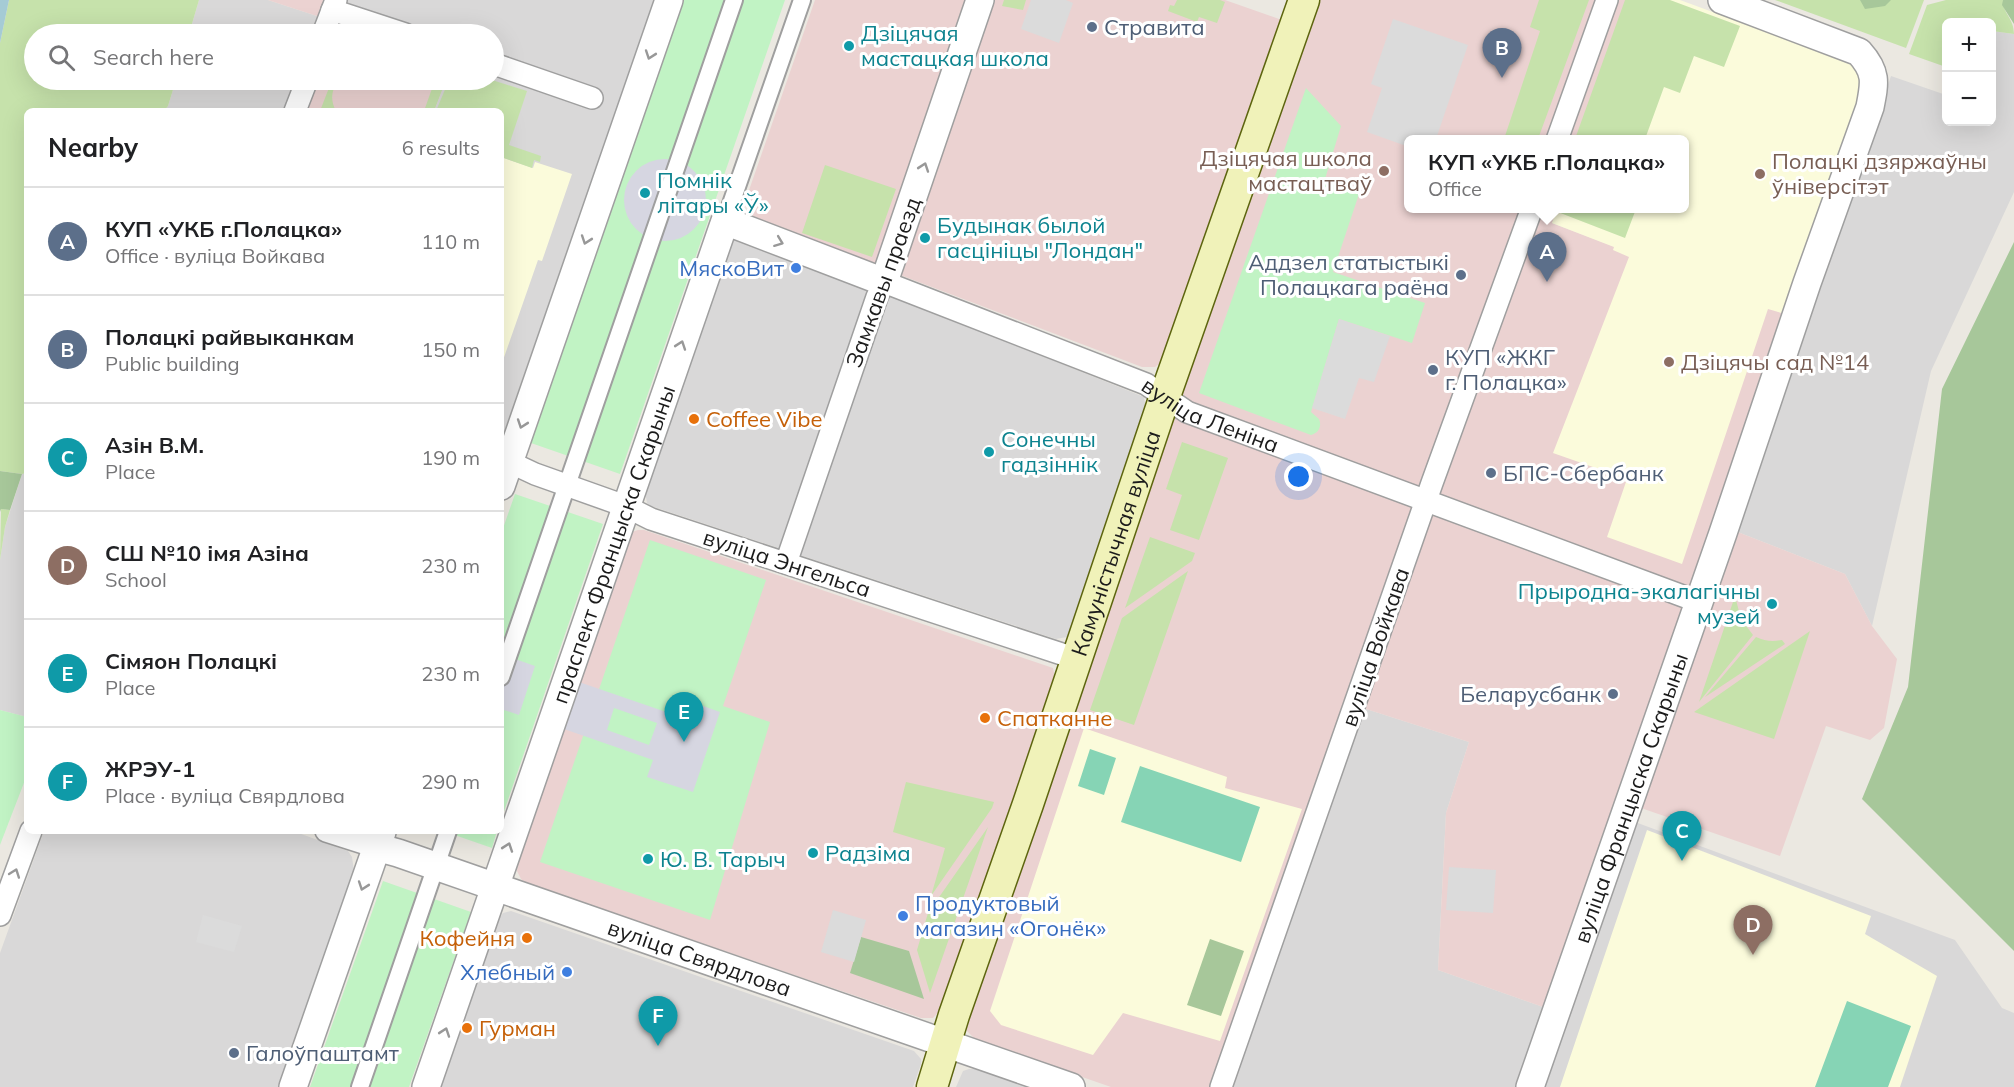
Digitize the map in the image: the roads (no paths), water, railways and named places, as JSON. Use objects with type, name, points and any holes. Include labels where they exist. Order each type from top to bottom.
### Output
[{"type":"main road","name":"Камуністычная вуліца","points":[[932,1087],[1165,396],[1304,0]]},
{"type":"street","points":[[504,468],[669,0]]},
{"type":"street","points":[[504,668],[734,0]]},
{"type":"street","name":"праспект Францыска Скарыны","points":[[426,1087],[625,506],[802,0]]},
{"type":"street","name":"Замкавы праезд","points":[[786,563],[980,0]]},
{"type":"street","points":[[1559,135],[1607,0]]},
{"type":"street","name":"вуліца Францыска Скарыны","points":[[1530,1087],[1870,107],[1874,86],[1871,66],[1859,52],[1722,0]]},
{"type":"street","points":[[327,24],[334,5],[381,24]]},
{"type":"street","points":[[504,67],[592,98]]},
{"type":"street","points":[[296,108],[302,90]]},
{"type":"street","name":"вуліца Войкава","points":[[1221,1087],[1426,500],[1530,213]]},
{"type":"street","name":"вуліца Леніна","points":[[724,221],[1146,384],[1187,412],[1699,602]]},
{"type":"street","name":"вуліца Энгельса","points":[[504,468],[535,474],[625,506],[651,519],[1077,659]]},
{"type":"street","points":[[0,915],[30,834]]},
{"type":"street","name":"вуліца Свярдлова","points":[[346,834],[379,839],[435,866],[521,897],[1071,1087]]},
{"type":"street","points":[[360,1087],[446,834]]},
{"type":"street","points":[[293,1087],[379,839]]},
{"type":"water","points":[[0,0],[9,0],[0,43]]},
{"type":"place","name":"Стравита","points":[[1092,27]]},
{"type":"place","name":"Дзіцячая мастацкая школа","points":[[849,46]]},
{"type":"place","name":"Полацкі райвыканкам","points":[[1502,78]]},
{"type":"place","name":"Дзіцячая школа мастацтваў","points":[[1384,171]]},
{"type":"place","name":"Полацкі дзяржаўны ўніверсітэт","points":[[1760,174]]},
{"type":"place","name":"Помнік літары «Ў»","points":[[645,193]]},
{"type":"place","name":"Будынак былой гасцініцы \"Лондан\"","points":[[925,238]]},
{"type":"place","name":"МяскоВит","points":[[796,268]]},
{"type":"place","name":"Аддзел статыстыкі Полацкага раёна","points":[[1461,275]]},
{"type":"place","name":"КУП «УКБ г.Полацка»","points":[[1547,282]]},
{"type":"place","name":"Дзіцячы сад №14","points":[[1669,362]]},
{"type":"place","name":"КУП «ЖКГ г. Полацка»","points":[[1433,370]]},
{"type":"place","name":"Coffee Vibe","points":[[694,419]]},
{"type":"place","name":"Сонечны гадзіннік","points":[[989,452]]},
{"type":"place","name":"БПС-Сбербанк","points":[[1491,473]]},
{"type":"place","name":"Прыродна-экалагічны музей","points":[[1772,604]]},
{"type":"place","name":"Беларусбанк","points":[[1613,694]]},
{"type":"place","name":"Спатканне","points":[[985,718]]},
{"type":"place","name":"Сімяон Полацкі","points":[[684,742]]},
{"type":"place","name":"Радзіма","points":[[813,853]]},
{"type":"place","name":"Ю. В. Тарыч","points":[[648,859]]},
{"type":"place","name":"Азін В.М.","points":[[1682,861]]},
{"type":"place","name":"Продуктовый магазин «Огонёк»","points":[[903,916]]},
{"type":"place","name":"Кофейня","points":[[527,938]]},
{"type":"place","name":"СШ №10 імя Азіна","points":[[1753,955]]},
{"type":"place","name":"Хлебный","points":[[567,972]]},
{"type":"place","name":"Гурман","points":[[467,1028]]},
{"type":"place","name":"ЖРЭУ-1","points":[[658,1046]]},
{"type":"place","name":"Галоўпаштамт","points":[[234,1053]]}]
